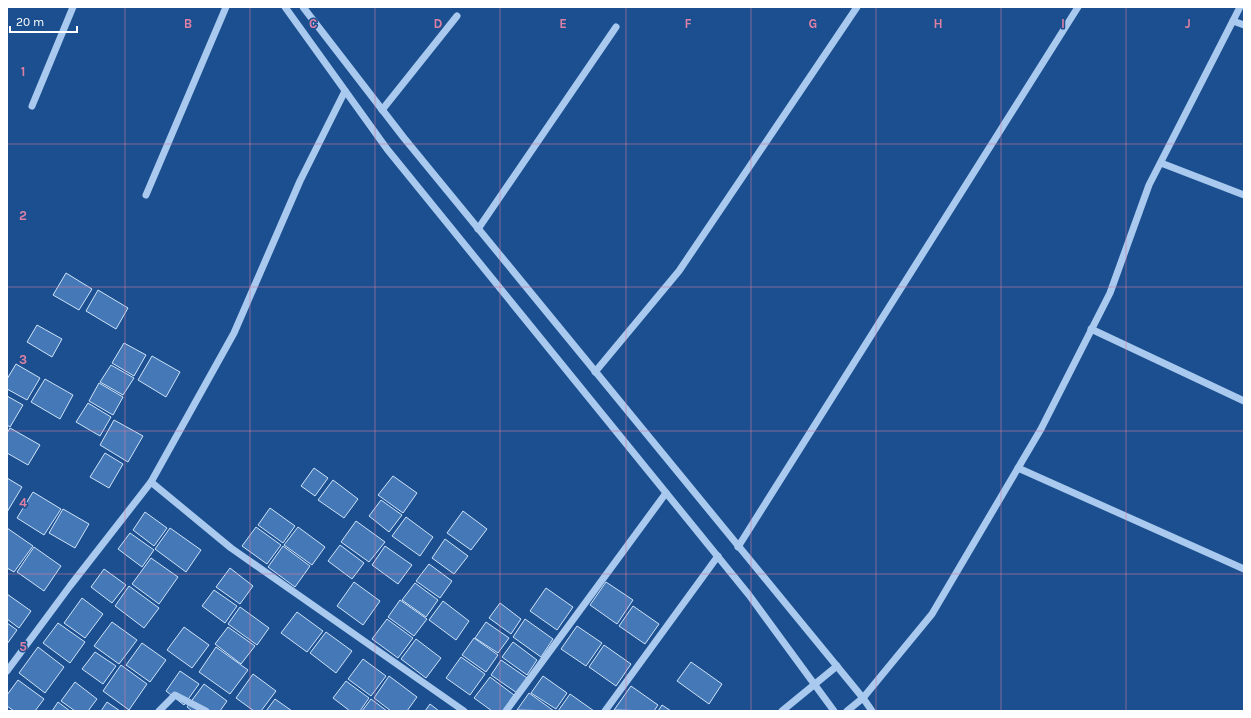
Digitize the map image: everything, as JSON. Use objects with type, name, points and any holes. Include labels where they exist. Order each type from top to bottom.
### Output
[{"type":"street","points":[[32,106],[72,7]]},
{"type":"street","points":[[146,195],[226,7]]},
{"type":"street","points":[[285,7],[387,149],[718,556],[749,595],[834,711]]},
{"type":"street","points":[[304,7],[382,110],[478,230],[837,666],[872,711]]},
{"type":"street","points":[[595,372],[679,271],[857,7]]},
{"type":"street","points":[[738,547],[1078,7]]},
{"type":"street","points":[[847,711],[863,698],[932,614],[1041,429],[1110,293],[1150,185],[1240,7]]},
{"type":"street","points":[[382,110],[457,16]]},
{"type":"street","points":[[1233,21],[1244,25]]},
{"type":"street","points":[[478,230],[616,27]]},
{"type":"street","points":[[7,671],[70,586],[151,482],[234,333],[300,181],[345,91]]},
{"type":"street","points":[[1161,162],[1244,194]]},
{"type":"street","points":[[1091,329],[1244,401]]},
{"type":"street","points":[[1018,468],[1244,569]]},
{"type":"street","points":[[151,482],[231,548],[464,711]]},
{"type":"street","points":[[506,711],[666,493]]},
{"type":"street","points":[[606,711],[718,556]]},
{"type":"street","points":[[782,711],[837,666]]},
{"type":"street","points":[[159,711],[175,695],[206,711]]},
{"type":"building","points":[[66,273],[92,289],[79,310],[53,295]]},
{"type":"building","points":[[98,290],[128,308],[116,329],[86,311]]},
{"type":"building","points":[[37,325],[62,339],[52,357],[27,342]]},
{"type":"building","points":[[124,343],[146,355],[134,376],[112,363]]},
{"type":"building","points":[[152,356],[180,372],[166,397],[138,380]]},
{"type":"building","points":[[16,364],[40,378],[27,400],[7,389],[7,379]]},
{"type":"building","points":[[111,365],[134,378],[123,395],[100,382]]},
{"type":"building","points":[[45,379],[73,395],[60,419],[31,402]]},
{"type":"building","points":[[99,383],[123,397],[113,415],[89,401]]},
{"type":"building","points":[[7,396],[23,405],[10,427],[7,425]]},
{"type":"building","points":[[88,403],[111,417],[100,436],[76,422]]},
{"type":"building","points":[[114,420],[143,436],[128,462],[100,445]]},
{"type":"building","points":[[10,428],[40,445],[28,465],[7,453],[7,433]]},
{"type":"building","points":[[105,453],[123,464],[109,488],[90,477]]},
{"type":"building","points":[[314,468],[328,478],[315,496],[301,486]]},
{"type":"building","points":[[393,476],[417,493],[403,513],[378,495]]},
{"type":"building","points":[[7,478],[22,487],[7,512]]},
{"type":"building","points":[[333,480],[358,499],[344,518],[318,500]]},
{"type":"building","points":[[33,492],[61,509],[44,535],[17,518]]},
{"type":"building","points":[[381,500],[402,515],[389,532],[369,516]]},
{"type":"building","points":[[270,508],[295,526],[283,543],[258,525]]},
{"type":"building","points":[[63,509],[89,524],[75,548],[49,533]]},
{"type":"building","points":[[463,511],[487,529],[471,550],[447,533]]},
{"type":"building","points":[[145,512],[167,528],[154,546],[133,530]]},
{"type":"building","points":[[406,517],[433,537],[420,556],[392,536]]},
{"type":"building","points":[[356,521],[385,542],[369,562],[341,542]]},
{"type":"building","points":[[256,527],[281,545],[267,564],[242,546]]},
{"type":"building","points":[[298,527],[325,547],[312,565],[284,545]]},
{"type":"building","points":[[7,528],[33,546],[14,572],[7,568]]},
{"type":"building","points":[[170,528],[201,550],[186,572],[155,549]]},
{"type":"building","points":[[130,533],[154,550],[142,567],[118,549]]},
{"type":"building","points":[[445,539],[468,556],[454,574],[432,558]]},
{"type":"building","points":[[340,545],[364,563],[352,579],[328,561]]},
{"type":"building","points":[[283,546],[310,566],[295,587],[268,567]]},
{"type":"building","points":[[385,546],[412,565],[398,584],[372,565]]},
{"type":"building","points":[[34,547],[61,566],[44,591],[17,572]]},
{"type":"building","points":[[151,558],[178,577],[159,604],[132,584]]},
{"type":"building","points":[[429,564],[452,581],[440,598],[416,581]]},
{"type":"building","points":[[230,568],[253,586],[240,604],[216,587]]},
{"type":"building","points":[[104,569],[126,585],[112,603],[91,587]]},
{"type":"building","points":[[354,582],[380,601],[363,625],[337,606]]},
{"type":"building","points":[[606,582],[633,600],[617,624],[590,605]]},
{"type":"building","points":[[415,583],[438,600],[426,617],[402,600]]},
{"type":"building","points":[[129,586],[159,608],[144,628],[115,606]]},
{"type":"building","points":[[546,588],[573,607],[557,630],[530,611]]},
{"type":"building","points":[[214,590],[237,606],[225,623],[202,606]]},
{"type":"building","points":[[7,594],[31,611],[19,628],[7,619]]},
{"type":"building","points":[[82,598],[103,614],[85,638],[64,623]]},
{"type":"building","points":[[400,600],[427,619],[414,636],[388,617]]},
{"type":"building","points":[[443,601],[469,621],[456,640],[429,620]]},
{"type":"building","points":[[500,603],[521,619],[511,634],[489,618]]},
{"type":"building","points":[[633,606],[659,624],[645,644],[619,626]]},
{"type":"building","points":[[240,607],[269,628],[257,645],[228,624]]},
{"type":"building","points":[[297,612],[323,631],[307,652],[281,633]]},
{"type":"building","points":[[387,619],[413,638],[398,658],[372,639]]},
{"type":"building","points":[[525,619],[553,639],[541,657],[513,637]]},
{"type":"building","points":[[112,622],[137,640],[119,664],[94,646]]},
{"type":"building","points":[[486,622],[509,638],[498,653],[475,638]]},
{"type":"building","points":[[7,623],[17,630],[7,644]]},
{"type":"building","points":[[58,623],[85,642],[70,663],[43,643]]},
{"type":"building","points":[[577,626],[602,643],[586,666],[561,649]]},
{"type":"building","points":[[184,627],[209,645],[192,668],[167,650]]},
{"type":"building","points":[[228,627],[255,646],[241,664],[215,644]]},
{"type":"building","points":[[326,632],[352,651],[336,673],[310,653]]},
{"type":"building","points":[[474,638],[498,655],[486,672],[462,655]]},
{"type":"building","points":[[416,639],[441,658],[426,678],[401,659]]},
{"type":"building","points":[[513,642],[537,660],[527,675],[502,657]]},
{"type":"building","points":[[142,643],[166,660],[150,682],[126,665]]},
{"type":"building","points":[[604,645],[631,664],[616,686],[589,667]]},
{"type":"building","points":[[38,647],[64,667],[45,693],[19,673]]},
{"type":"building","points":[[216,647],[248,670],[230,694],[199,672]]},
{"type":"building","points":[[95,652],[116,666],[103,684],[82,669]]},
{"type":"building","points":[[461,657],[485,674],[470,695],[446,678]]},
{"type":"building","points":[[363,659],[386,676],[371,696],[348,679]]},
{"type":"building","points":[[501,660],[527,678],[517,693],[491,675]]},
{"type":"building","points":[[691,662],[722,684],[709,704],[677,681]]},
{"type":"building","points":[[121,665],[147,684],[129,710],[103,691]]},
{"type":"building","points":[[180,671],[199,684],[184,705],[166,691]]},
{"type":"building","points":[[253,674],[276,691],[261,711],[254,711],[236,698]]},
{"type":"building","points":[[389,676],[417,697],[407,711],[391,711],[374,698]]},
{"type":"building","points":[[543,676],[567,693],[556,709],[531,693]]},
{"type":"building","points":[[490,677],[514,695],[503,711],[492,711],[474,698]]},
{"type":"building","points":[[18,680],[44,699],[35,711],[14,711],[7,706],[7,695]]},
{"type":"building","points":[[346,681],[369,698],[360,711],[350,711],[333,698]]},
{"type":"building","points":[[75,682],[97,699],[88,711],[75,711],[61,701]]},
{"type":"building","points":[[204,684],[227,701],[220,711],[192,711],[187,707]]},
{"type":"building","points":[[631,686],[658,705],[654,711],[614,710]]},
{"type":"building","points":[[529,693],[554,711],[517,710]]},
{"type":"building","points":[[570,694],[594,711],[558,711]]},
{"type":"building","points":[[275,699],[292,711],[266,711]]},
{"type":"building","points":[[371,699],[387,711],[362,711]]},
{"type":"building","points":[[58,702],[70,711],[52,711]]},
{"type":"building","points":[[107,702],[120,711],[101,711]]},
{"type":"building","points":[[430,704],[439,711],[425,711]]},
{"type":"building","points":[[662,705],[671,711],[658,711]]}]
